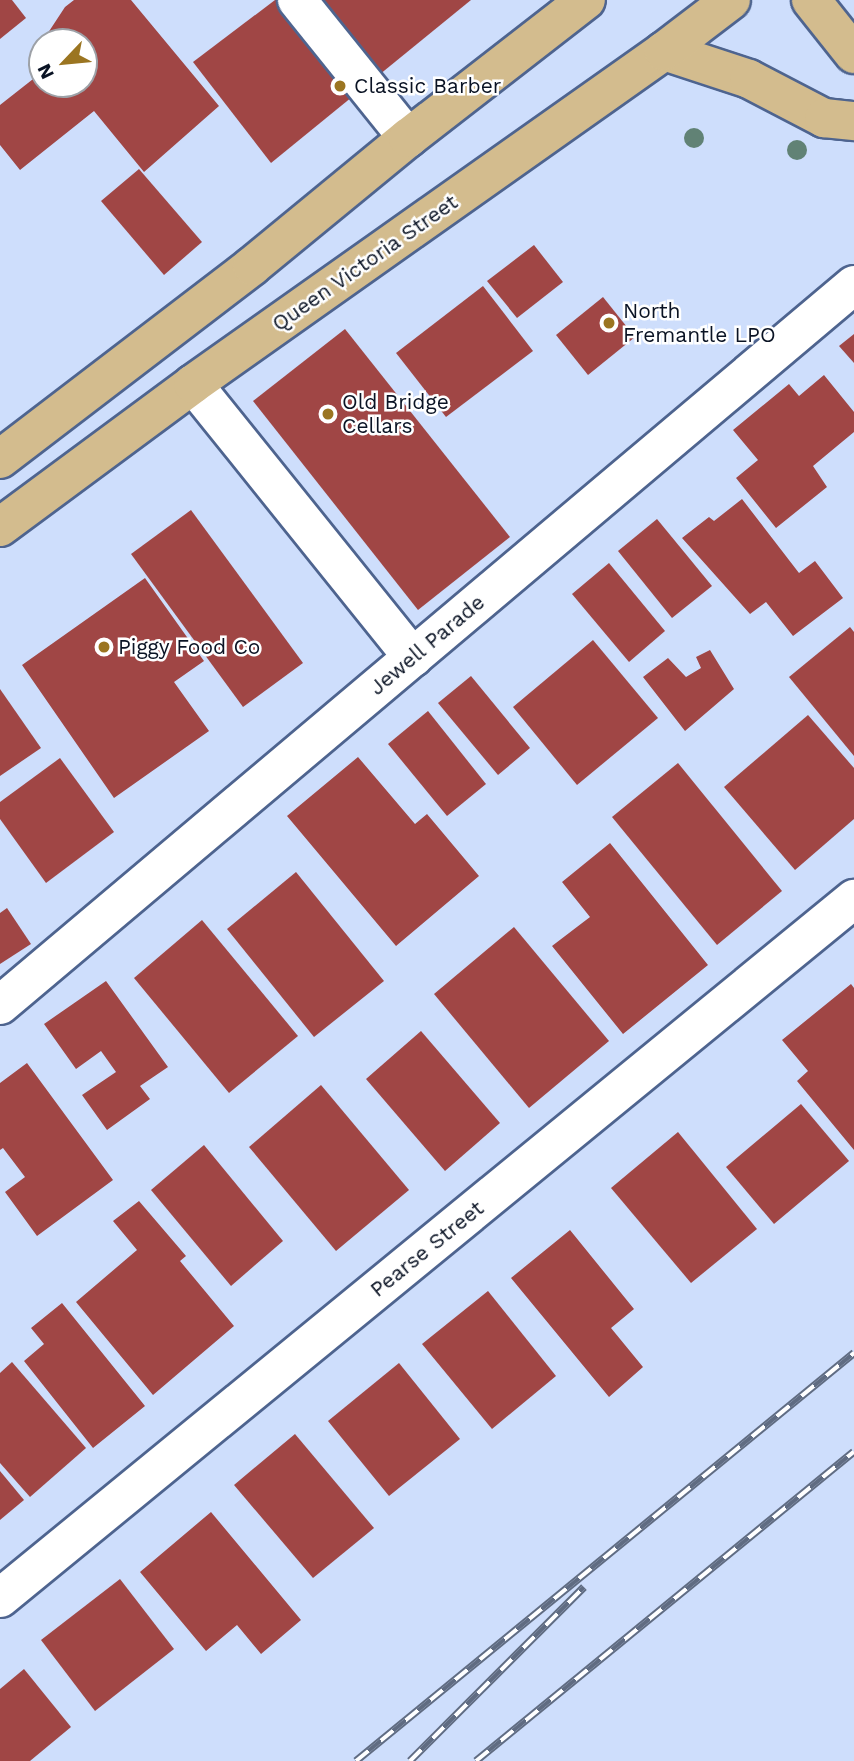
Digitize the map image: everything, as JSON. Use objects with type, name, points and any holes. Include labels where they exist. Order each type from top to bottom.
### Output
[{"type":"main road","points":[[0,459],[252,266],[408,138],[586,0]]},
{"type":"main road","name":"Queen Victoria Street","points":[[0,527],[193,384],[664,51],[731,0]]},
{"type":"main road","points":[[811,0],[854,54]]},
{"type":"main road","points":[[664,51],[749,79],[824,118],[854,121]]},
{"type":"street","points":[[296,0],[408,138]]},
{"type":"street","name":"Jewell Parade","points":[[0,1005],[854,285]]},
{"type":"street","points":[[193,384],[413,658]]},
{"type":"street","name":"Pearse Street","points":[[0,1598],[854,900]]},
{"type":"building","points":[[0,0],[12,0],[26,18],[0,39]]},
{"type":"building","points":[[74,0],[131,0],[219,106],[144,172],[94,111],[20,170],[0,145],[0,105],[28,83],[28,98],[98,98],[98,28],[51,28],[65,7]]},
{"type":"building","points":[[275,0],[471,0],[271,163],[193,62]]},
{"type":"building","points":[[139,169],[202,242],[164,275],[101,201]]},
{"type":"building","points":[[534,245],[563,282],[517,318],[487,281]]},
{"type":"building","points":[[483,286],[533,351],[446,417],[396,353]]},
{"type":"building","points":[[603,297],[635,337],[588,375],[556,335]]},
{"type":"building","points":[[345,329],[510,537],[418,610],[253,401]]},
{"type":"building","points":[[854,334],[854,363],[839,346]]},
{"type":"building","points":[[824,375],[854,412],[854,432],[813,466],[827,487],[776,528],[736,478],[758,460],[733,430],[789,384],[799,396]]},
{"type":"building","points":[[742,499],[799,573],[815,561],[843,598],[793,636],[766,602],[750,614],[682,538],[709,517],[714,521]]},
{"type":"building","points":[[191,510],[303,663],[243,707],[131,554]]},
{"type":"building","points":[[657,519],[712,586],[672,618],[618,551]]},
{"type":"building","points":[[609,563],[665,631],[629,662],[572,594]]},
{"type":"building","points":[[145,578],[204,661],[174,682],[209,731],[114,798],[22,665]]},
{"type":"building","points":[[850,627],[854,632],[854,756],[789,677]]},
{"type":"building","points":[[593,640],[658,718],[577,785],[513,707]]},
{"type":"building","points":[[710,650],[734,689],[685,731],[643,677],[668,658],[686,677],[701,668],[696,657]]},
{"type":"building","points":[[471,676],[530,748],[498,775],[438,703]]},
{"type":"building","points":[[0,689],[41,748],[0,776]]},
{"type":"building","points":[[428,711],[486,784],[447,816],[388,744]]},
{"type":"building","points":[[808,715],[854,768],[854,819],[795,870],[724,787]]},
{"type":"building","points":[[358,757],[415,824],[427,814],[479,876],[396,946],[287,816]]},
{"type":"building","points":[[60,758],[114,832],[46,883],[0,819],[0,802]]},
{"type":"building","points":[[678,763],[782,891],[717,945],[612,817]]},
{"type":"building","points":[[610,843],[708,965],[623,1034],[552,946],[590,917],[562,882]]},
{"type":"building","points":[[296,872],[384,981],[314,1037],[227,929]]},
{"type":"building","points":[[7,908],[31,944],[0,964],[0,913]]},
{"type":"building","points":[[202,920],[298,1036],[229,1093],[134,978]]},
{"type":"building","points":[[514,927],[609,1041],[529,1108],[434,994]]},
{"type":"building","points":[[106,981],[168,1067],[140,1086],[150,1099],[107,1130],[82,1095],[116,1072],[101,1051],[76,1069],[44,1024]]},
{"type":"building","points":[[851,984],[854,988],[854,1150],[797,1081],[808,1071],[782,1040]]},
{"type":"building","points":[[421,1031],[500,1123],[445,1171],[366,1079]]},
{"type":"building","points":[[27,1063],[113,1180],[37,1236],[5,1192],[25,1177],[3,1148],[0,1150],[0,1083]]},
{"type":"building","points":[[321,1085],[409,1190],[336,1251],[249,1147]]},
{"type":"building","points":[[801,1104],[849,1161],[774,1224],[726,1167]]},
{"type":"building","points":[[678,1132],[757,1229],[691,1283],[611,1188]]},
{"type":"building","points":[[204,1145],[283,1241],[231,1286],[151,1190]]},
{"type":"building","points":[[139,1201],[186,1256],[180,1261],[234,1326],[153,1395],[76,1302],[137,1250],[113,1221]]},
{"type":"building","points":[[570,1230],[634,1309],[611,1328],[643,1367],[609,1397],[511,1278]]},
{"type":"building","points":[[488,1291],[556,1376],[492,1429],[422,1344]]},
{"type":"building","points":[[62,1303],[145,1406],[93,1448],[24,1361],[44,1344],[31,1328]]},
{"type":"building","points":[[12,1362],[86,1448],[30,1497],[0,1463],[0,1373]]},
{"type":"building","points":[[399,1363],[460,1439],[389,1496],[328,1421]]},
{"type":"building","points":[[295,1434],[374,1528],[313,1578],[234,1485]]},
{"type":"building","points":[[0,1471],[24,1500],[0,1520]]},
{"type":"building","points":[[211,1512],[301,1620],[261,1654],[237,1625],[206,1651],[140,1572]]},
{"type":"building","points":[[120,1579],[174,1649],[95,1711],[41,1640]]},
{"type":"building","points":[[24,1669],[71,1727],[30,1761],[0,1761],[0,1689]]},
{"type":"railway","points":[[356,1761],[854,1353]]},
{"type":"railway","points":[[476,1761],[854,1452]]},
{"type":"railway","points":[[410,1761],[584,1587]]},
{"type":"place","name":"Classic Barber","points":[[340,86]]},
{"type":"place","name":"North Fremantle LPO","points":[[609,323]]},
{"type":"place","name":"Old Bridge Cellars","points":[[328,414]]},
{"type":"place","name":"Piggy Food Co","points":[[104,647]]}]
